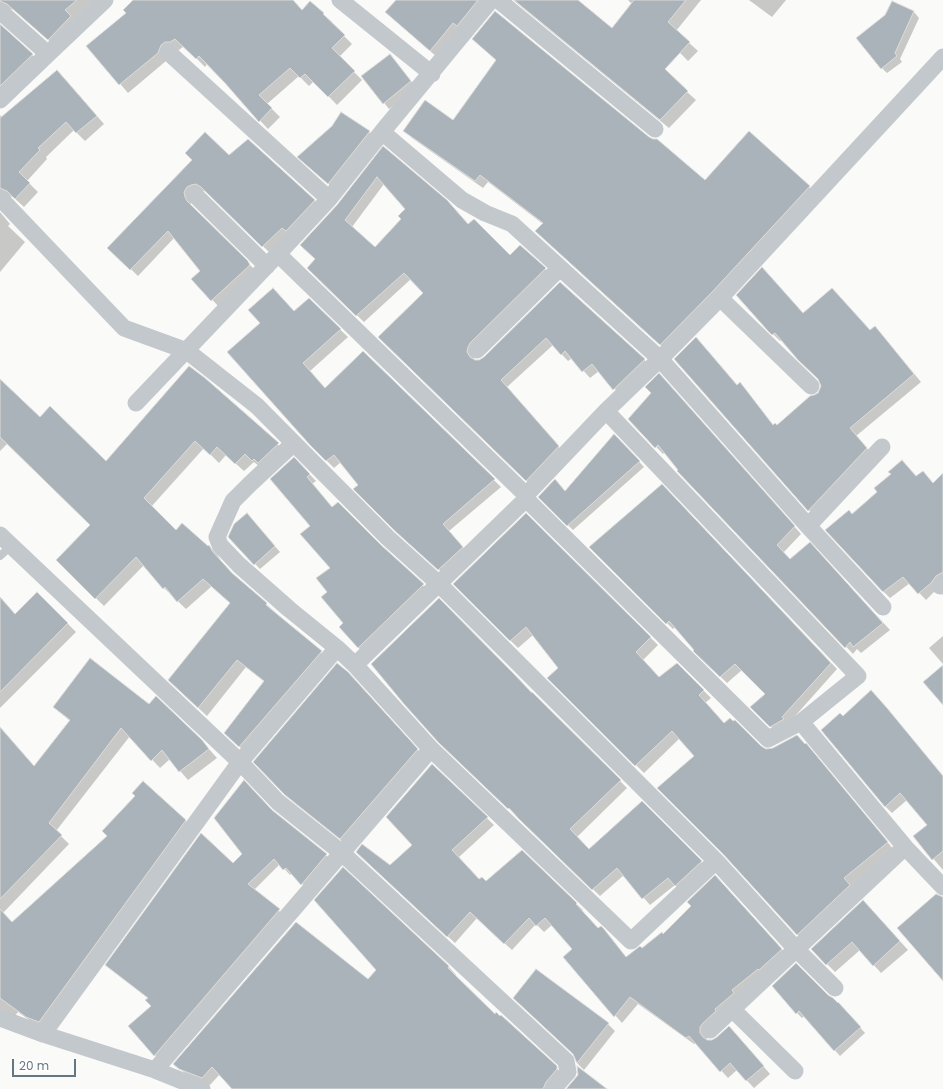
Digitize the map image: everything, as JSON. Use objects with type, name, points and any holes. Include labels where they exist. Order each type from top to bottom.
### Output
[{"type":"street","points":[[0,100],[105,0]]},
{"type":"street","points":[[136,403],[187,351],[329,199],[382,132],[432,74],[492,0]]},
{"type":"street","points":[[498,0],[655,129]]},
{"type":"street","points":[[348,2],[432,74]]},
{"type":"street","points":[[0,11],[48,54]]},
{"type":"street","points":[[168,52],[329,199]]},
{"type":"street","points":[[355,665],[526,497],[606,411],[720,298],[943,57]]},
{"type":"street","points":[[382,132],[462,200],[485,213],[512,224],[660,359],[808,526],[883,607]]},
{"type":"street","points":[[194,194],[272,260],[526,497],[768,739],[801,722],[858,676],[606,411]]},
{"type":"street","points":[[0,198],[124,328],[187,351],[257,406],[388,538],[439,584],[716,861],[796,949],[835,988]]},
{"type":"street","points":[[477,350],[560,268]]},
{"type":"street","points":[[720,298],[811,386]]},
{"type":"street","points":[[294,443],[233,501],[217,537],[220,545],[239,565],[355,665],[431,748],[631,941],[716,861]]},
{"type":"street","points":[[808,526],[882,447]]},
{"type":"street","points":[[4,546],[240,762],[278,802],[342,853],[566,1061],[568,1072],[553,1089]]},
{"type":"street","points":[[43,1034],[240,762],[337,648]]},
{"type":"street","points":[[801,722],[905,847],[943,887]]},
{"type":"street","points":[[155,1070],[431,748]]},
{"type":"street","points":[[710,1030],[905,847]]},
{"type":"street","points":[[732,1010],[795,1071]]},
{"type":"street","points":[[0,1018],[43,1034],[155,1070],[202,1089]]},
{"type":"building","points":[[0,0],[77,0],[65,10],[71,16],[48,40],[7,4]]},
{"type":"building","points":[[133,0],[293,0],[302,10],[310,1],[345,35],[332,48],[355,71],[328,97],[305,74],[300,78],[290,68],[259,95],[272,108],[259,122],[199,56],[196,59],[175,39],[161,45],[158,53],[119,85],[86,46],[126,13],[123,10]]},
{"type":"building","points":[[396,0],[478,0],[457,26],[453,23],[430,51],[385,12]]},
{"type":"building","points":[[514,0],[578,0],[612,28],[634,0],[686,0],[668,22],[690,42],[665,69],[688,91],[660,120]]},
{"type":"building","points":[[892,1],[914,11],[895,53],[897,56],[881,69],[856,38],[885,15]]},
{"type":"building","points":[[495,11],[649,137],[657,139],[705,180],[749,131],[810,186],[713,291],[660,345],[535,231],[543,223],[480,175],[475,181],[403,131],[425,100],[453,120],[496,60],[472,39]]},
{"type":"building","points":[[0,24],[33,54],[0,86]]},
{"type":"building","points":[[390,54],[411,81],[383,104],[361,76]]},
{"type":"building","points":[[57,70],[97,116],[76,133],[66,122],[38,148],[40,150],[19,172],[30,183],[15,199],[7,191],[0,188],[0,118]]},
{"type":"building","points":[[341,112],[370,131],[328,184],[297,157],[332,126]]},
{"type":"building","points":[[205,132],[229,155],[248,139],[315,200],[286,231],[282,228],[262,247],[201,187],[196,184],[187,187],[184,192],[187,201],[248,261],[250,265],[211,301],[191,279],[200,271],[168,231],[130,270],[107,248],[192,160],[185,153]]},
{"type":"building","points":[[383,146],[447,200],[468,224],[474,219],[510,255],[520,245],[546,268],[470,343],[467,352],[470,357],[475,360],[479,360],[484,357],[560,282],[645,359],[613,390],[592,364],[582,372],[565,351],[561,355],[546,338],[501,380],[559,446],[526,481],[378,337],[423,293],[404,273],[356,316],[307,268],[315,259],[300,245],[337,205]],"holes":[[[377,177],[405,209],[398,216],[401,219],[375,247],[345,220]]]},
{"type":"building","points":[[762,267],[803,313],[832,288],[870,330],[875,326],[914,374],[850,428],[867,448],[808,511],[674,359],[696,337],[737,385],[740,382],[773,425],[775,423],[777,425],[810,396],[818,393],[821,386],[818,379],[798,360],[775,333],[772,335],[768,331],[736,295]]},
{"type":"building","points":[[273,288],[294,311],[309,298],[341,329],[303,363],[325,388],[363,351],[495,479],[443,524],[463,547],[438,570],[395,531],[353,489],[358,485],[334,455],[326,461],[227,352],[260,323],[248,310]]},
{"type":"building","points":[[189,366],[205,378],[279,443],[258,463],[254,459],[252,461],[245,454],[235,464],[217,447],[210,455],[195,441],[144,498],[176,530],[182,523],[208,546],[209,545],[213,552],[232,573],[267,603],[266,605],[322,651],[239,747],[224,733],[264,681],[237,660],[198,708],[168,680],[230,603],[203,579],[177,602],[165,587],[163,589],[136,557],[95,599],[56,560],[90,525],[0,437],[0,379],[40,417],[50,406],[106,461]]},
{"type":"building","points":[[659,373],[795,526],[777,545],[790,559],[810,542],[883,623],[853,647],[850,642],[845,648],[677,471],[678,470],[658,445],[655,448],[628,419],[651,393],[645,387]]},
{"type":"building","points":[[614,434],[640,461],[567,526],[538,497],[555,479],[565,491]]},
{"type":"building","points":[[294,457],[310,474],[307,477],[332,507],[338,502],[381,545],[424,584],[358,648],[339,627],[343,623],[321,597],[327,592],[316,578],[330,568],[300,534],[310,526],[270,479]]},
{"type":"building","points":[[902,460],[916,476],[923,471],[933,483],[943,473],[943,572],[936,576],[931,583],[918,594],[903,577],[883,592],[825,530],[849,510],[852,514],[877,492],[874,488],[891,474],[888,472]]},
{"type":"building","points":[[662,484],[831,663],[782,717],[784,719],[770,727],[750,707],[765,694],[735,664],[720,677],[693,651],[694,650],[669,621],[666,624],[589,547]]},
{"type":"building","points":[[247,513],[275,546],[254,565],[228,537],[234,524]]},
{"type":"building","points":[[526,513],[651,637],[636,652],[659,677],[677,663],[704,690],[699,695],[724,723],[730,718],[733,721],[735,720],[761,746],[766,749],[773,748],[797,735],[805,744],[806,743],[888,842],[844,878],[850,885],[797,935],[723,854],[657,788],[694,756],[672,731],[635,766],[547,678],[558,668],[526,627],[510,641],[453,584]]},
{"type":"building","points":[[37,592],[68,623],[0,692],[0,597],[15,614]]},
{"type":"building","points":[[439,598],[532,693],[621,780],[570,829],[589,849],[642,801],[702,861],[675,886],[668,878],[642,899],[617,868],[592,890],[509,808],[508,809],[438,742],[371,664]]},
{"type":"building","points":[[90,658],[149,704],[156,696],[202,740],[209,749],[179,772],[162,750],[151,761],[121,728],[49,823],[62,835],[0,899],[0,727],[34,766],[70,720],[53,707]]},
{"type":"building","points":[[337,663],[348,672],[418,749],[340,839],[285,795],[253,762]]},
{"type":"building","points":[[943,665],[943,705],[923,682]]},
{"type":"building","points":[[871,690],[943,776],[943,851],[932,860],[913,836],[927,825],[900,793],[885,807],[821,730],[840,713],[843,716]]},
{"type":"building","points":[[432,764],[488,817],[452,850],[479,879],[482,877],[486,881],[522,850],[577,903],[576,904],[598,928],[601,926],[604,929],[626,957],[640,946],[642,948],[662,932],[663,934],[691,906],[687,902],[715,875],[782,949],[759,970],[758,969],[732,990],[734,993],[715,1009],[716,1011],[700,1027],[700,1033],[707,1040],[712,1040],[729,1026],[764,1066],[746,1081],[730,1063],[720,1072],[689,1036],[686,1038],[630,997],[614,1017],[563,957],[572,949],[545,918],[536,926],[529,918],[504,944],[470,912],[447,937],[356,852],[362,844],[390,865],[412,845],[386,817]]},
{"type":"building","points":[[244,780],[272,810],[327,854],[301,885],[286,868],[283,870],[274,859],[248,884],[280,909],[154,1056],[128,1026],[151,1006],[145,1000],[148,998],[105,965],[201,833],[233,863],[242,854],[214,818]]},
{"type":"building","points":[[143,781],[186,820],[39,1022],[26,1017],[0,998],[0,909],[12,922],[107,836],[102,831],[135,796],[132,793]]},
{"type":"building","points":[[343,867],[449,966],[448,968],[495,1014],[496,1012],[500,1016],[501,1015],[557,1066],[557,1069],[546,1082],[543,1089],[232,1089],[212,1067],[202,1078],[179,1069],[173,1064],[296,922],[368,979],[376,970],[314,900]]},
{"type":"building","points":[[936,894],[943,897],[943,981],[897,928]]},
{"type":"building","points":[[863,900],[900,941],[873,966],[852,942],[826,965],[811,949]]},
{"type":"building","points":[[796,963],[828,995],[838,1002],[861,1027],[834,1051],[799,1011],[796,1014],[772,986]]},
{"type":"building","points":[[536,969],[609,1023],[577,1063],[573,1054],[513,998]]},
{"type":"building","points":[[577,1066],[607,1089],[566,1089],[578,1075]]}]
